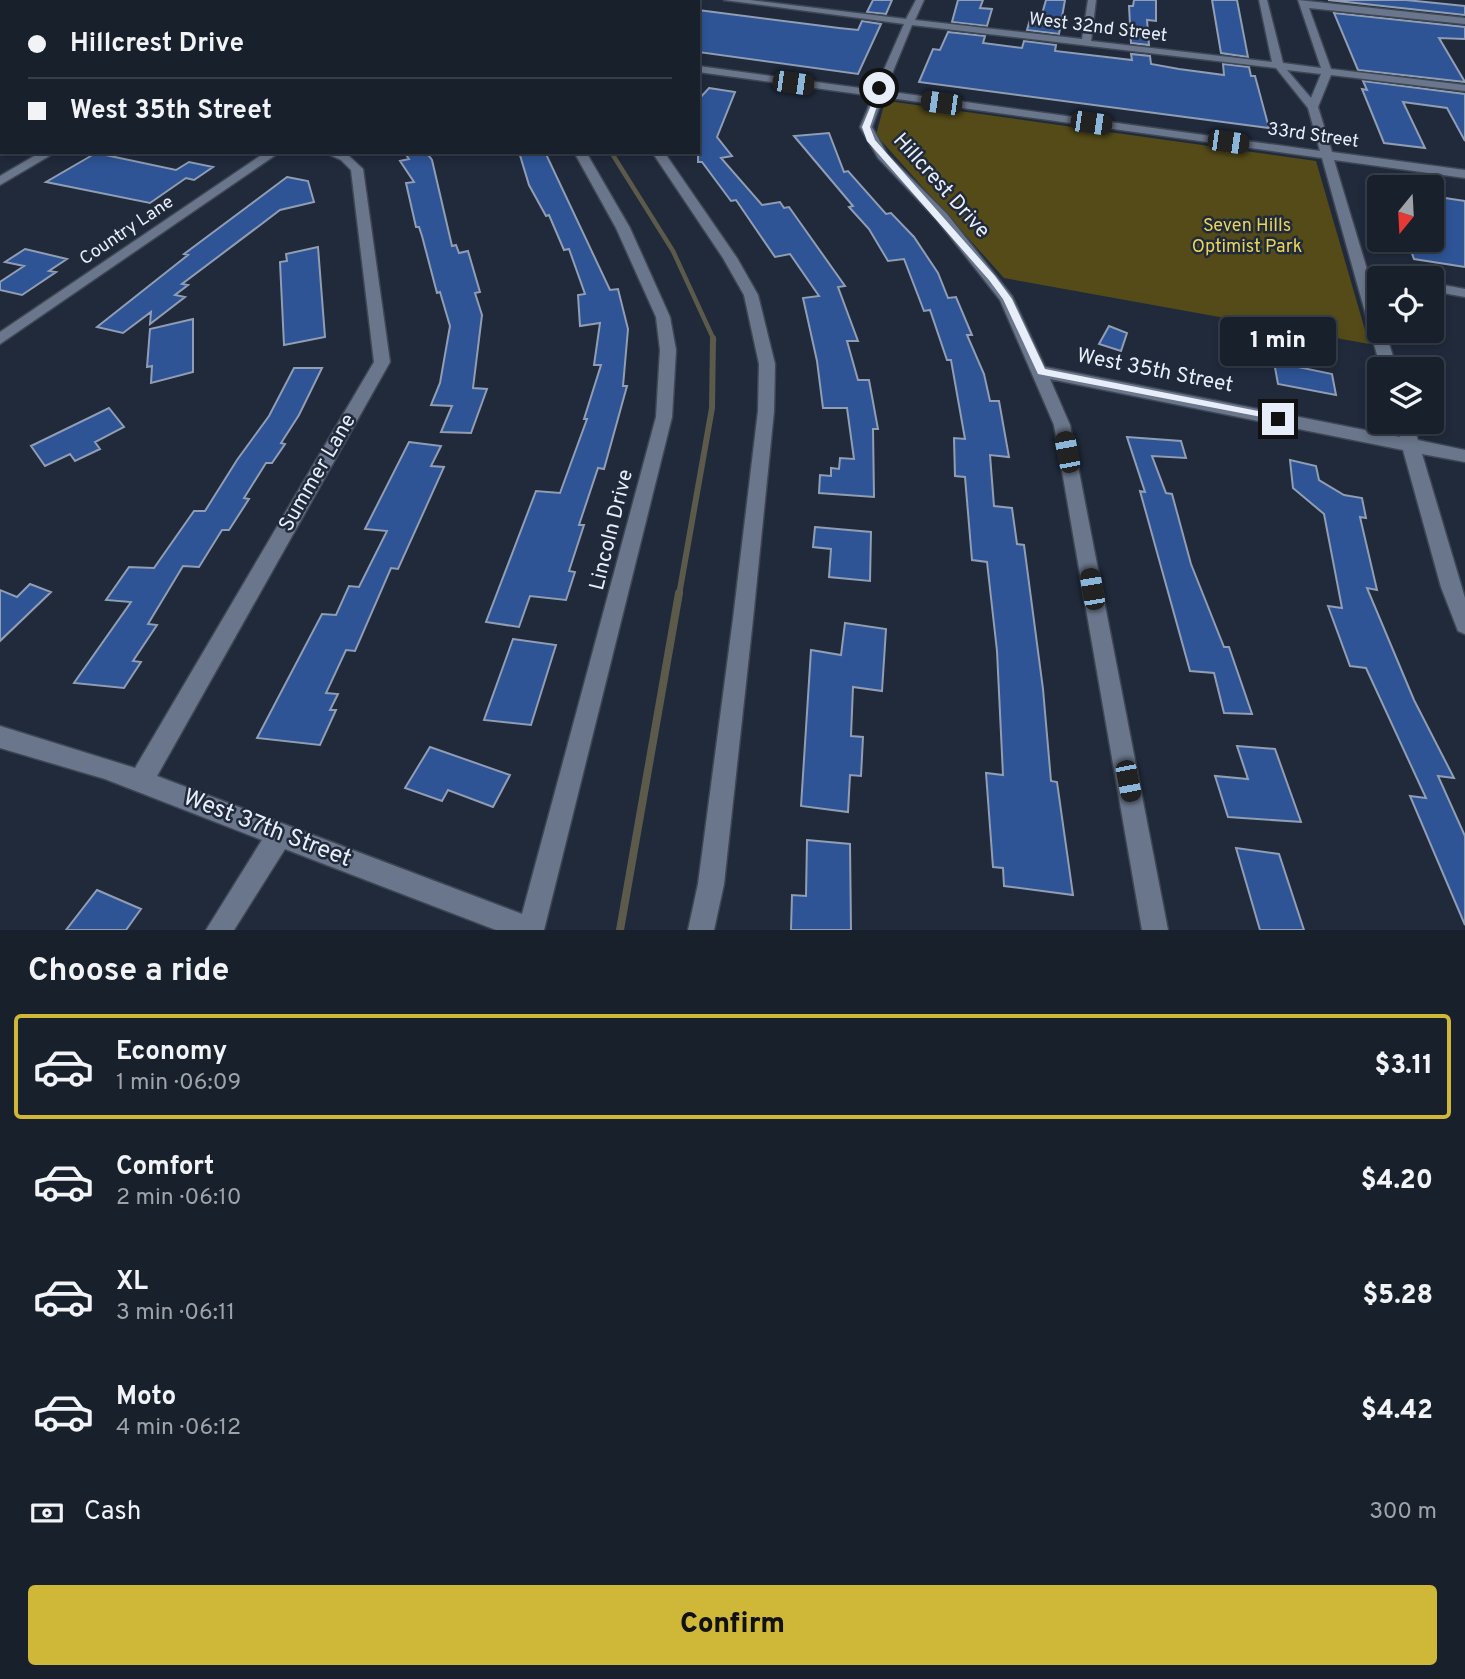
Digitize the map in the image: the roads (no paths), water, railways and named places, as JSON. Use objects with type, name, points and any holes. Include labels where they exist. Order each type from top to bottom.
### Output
[{"type":"street","name":"West 32nd Street","points":[[728,0],[1465,88]]},
{"type":"street","name":"Hillcrest Drive","points":[[920,0],[877,94],[866,127],[871,141],[992,278],[1007,299],[1062,425],[1155,930]]},
{"type":"street","points":[[1086,43],[1092,0]]},
{"type":"street","points":[[1263,0],[1278,65],[1313,107],[1386,357]]},
{"type":"street","points":[[1313,107],[1327,72],[1303,2],[1465,22]]},
{"type":"street","name":"33rd Street","points":[[700,69],[1465,174]]},
{"type":"street","points":[[0,181],[47,154]]},
{"type":"street","name":"Country Lane","points":[[0,339],[271,154]]},
{"type":"street","name":"Summer Lane","points":[[141,781],[382,362],[356,169],[345,158],[334,154]]},
{"type":"street","name":"Lincoln Drive","points":[[531,930],[664,417],[668,350],[663,317],[623,229],[581,154]]},
{"type":"street","points":[[659,154],[730,258],[751,295],[767,364],[766,411],[743,619],[711,884],[701,930]]},
{"type":"street","points":[[1362,276],[1367,277]]},
{"type":"street","points":[[1444,289],[1465,293]]},
{"type":"street","name":"West 35th Street","points":[[1041,372],[1465,456]]},
{"type":"street","points":[[1408,434],[1451,587],[1465,625]]},
{"type":"street","name":"West 37th Street","points":[[0,737],[141,781],[531,930]]},
{"type":"street","points":[[219,930],[280,835]]},
{"type":"waterway","points":[[612,154],[673,251],[714,340]]},
{"type":"waterway","points":[[679,595],[712,408],[713,338]]},
{"type":"waterway","points":[[620,930],[679,593]]},
{"type":"park label","name":"Seven Hills Optimist Park","points":[[1247,236]]}]
